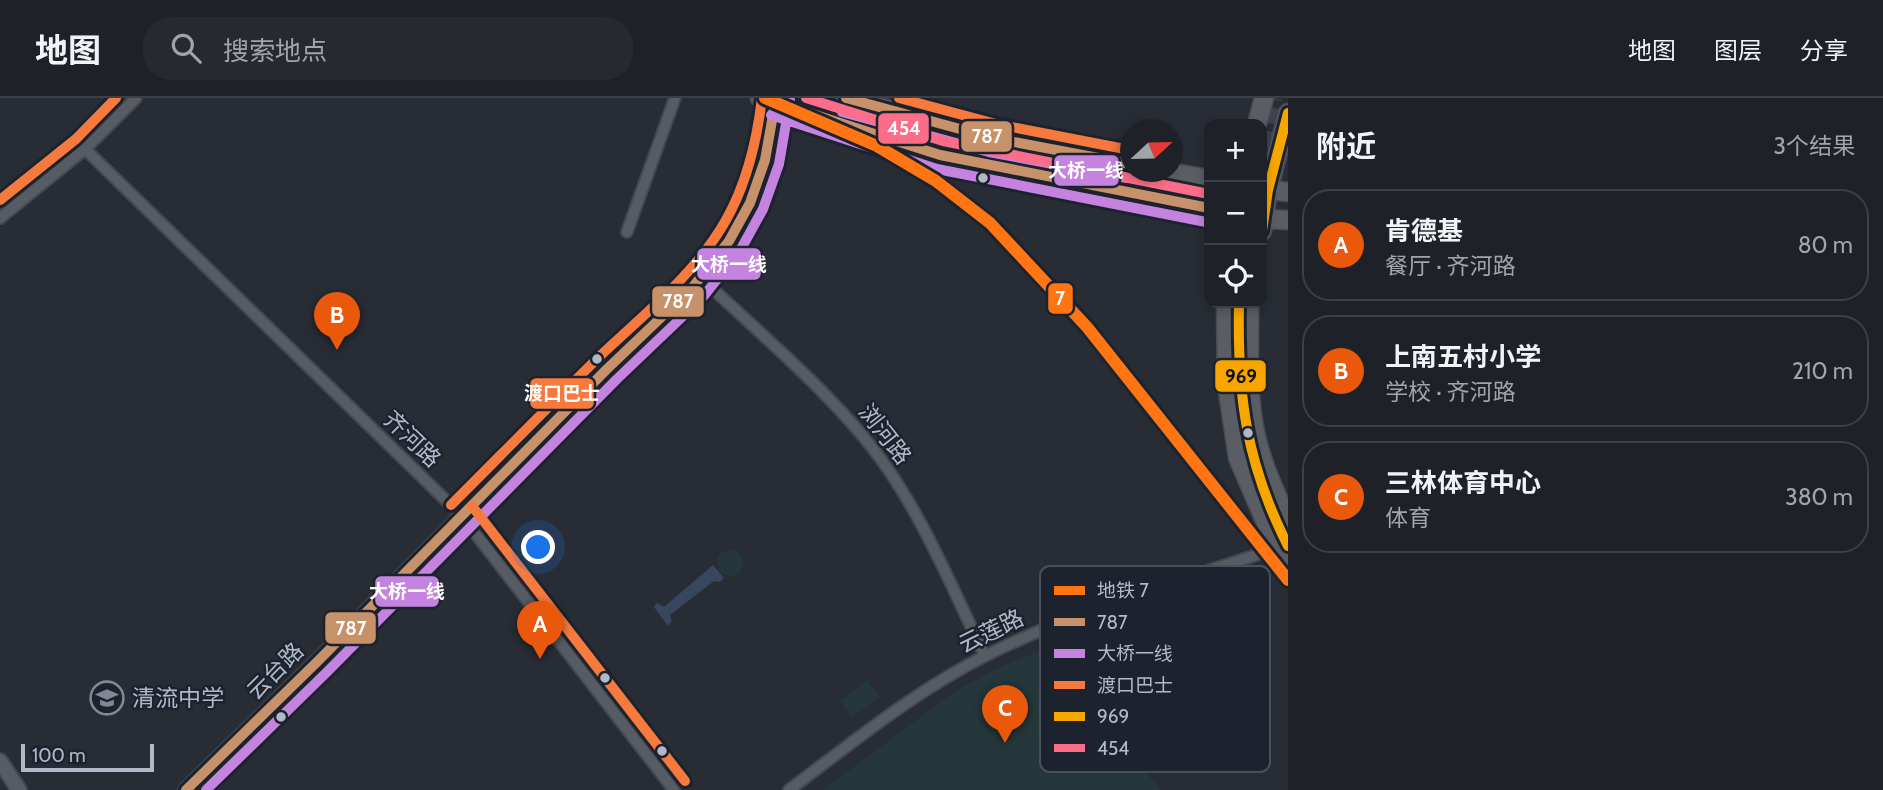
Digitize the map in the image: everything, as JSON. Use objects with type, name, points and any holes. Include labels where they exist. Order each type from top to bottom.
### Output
[{"type":"main road","points":[[846,98],[993,138],[1120,162]]},
{"type":"main road","points":[[1258,119],[1264,98]]},
{"type":"main road","points":[[770,99],[940,155],[1204,207]]},
{"type":"main road","points":[[1267,183],[1288,113]]},
{"type":"main road","points":[[1183,175],[1204,178]]},
{"type":"main road","points":[[1267,190],[1288,192]]},
{"type":"main road","points":[[1267,223],[1288,220]]},
{"type":"main road","points":[[1226,308],[1227,385],[1237,458],[1284,551]]},
{"type":"main road","points":[[1249,308],[1254,431],[1288,522]]},
{"type":"main road","points":[[1237,357],[1241,411],[1250,455],[1280,531],[1284,551]]},
{"type":"street","points":[[0,218],[85,149],[136,98]]},
{"type":"street","points":[[626,232],[675,98]]},
{"type":"street","name":"云台路","points":[[186,790],[317,662],[607,369],[692,288],[729,241],[753,196],[766,153],[770,99]]},
{"type":"street","name":"齐河路","points":[[85,149],[461,515],[674,790]]},
{"type":"street","name":"浏河路","points":[[700,277],[839,410],[872,447],[900,489],[985,656]]},
{"type":"street","name":"云莲路","points":[[1237,566],[1284,551]]},
{"type":"street","name":"云莲路","points":[[789,790],[910,700],[985,656],[1040,632]]},
{"type":"street","points":[[0,761],[19,790]]},
{"type":"shaded area","points":[[730,550],[739,554],[743,563],[739,572],[730,576],[721,572],[717,563],[721,554]]},
{"type":"shaded area","points":[[1040,651],[1040,772],[1146,772],[1160,790],[823,790],[954,692],[994,670]]},
{"type":"shaded area","points":[[867,680],[880,697],[852,717],[840,701]]},
{"type":"water","points":[[713,565],[724,578],[720,582],[714,581],[670,615],[672,621],[668,626],[654,607],[657,603],[664,607]]},
{"type":"tunnel","points":[[1267,126],[1274,98]]},
{"type":"tunnel","points":[[1237,357],[1239,308]]},
{"type":"metro line","name":"7","points":[[765,98],[877,146],[936,181],[990,223],[1087,327],[1288,580]]},
{"type":"transit line","name":"渡口巴士","points":[[0,200],[76,139],[116,98]]},
{"type":"transit line","name":"渡口巴士","points":[[451,505],[699,259],[726,220],[740,191],[754,145],[762,98]]},
{"type":"transit line","name":"787","points":[[186,790],[317,662],[607,369],[692,288],[729,241],[750,203],[765,160],[776,98]]},
{"type":"transit line","name":"454","points":[[806,98],[943,141],[1204,193]]},
{"type":"transit line","name":"787","points":[[846,98],[993,138],[1120,162]]},
{"type":"transit line","name":"渡口巴士","points":[[899,98],[996,124],[1120,148]]},
{"type":"transit line","name":"大桥一线","points":[[206,790],[327,672],[617,379],[703,297],[741,249],[763,209],[779,164],[790,100]]},
{"type":"transit line","name":"787","points":[[775,102],[940,155],[1204,207]]},
{"type":"transit line","name":"大桥一线","points":[[842,112],[989,152],[1120,177]]},
{"type":"transit line","name":"969","points":[[1267,197],[1288,113]]},
{"type":"transit line","name":"大桥一线","points":[[771,115],[937,169],[1204,222]]},
{"type":"transit line","name":"969","points":[[1239,308],[1240,368],[1247,428],[1262,486],[1288,546]]},
{"type":"transit line","name":"渡口巴士","points":[[472,506],[685,781]]},
{"type":"place","name":"上南五村小学","points":[[337,350]]},
{"type":"place","name":"肯德基","points":[[540,659]]},
{"type":"place","name":"清流中学","points":[[107,698]]},
{"type":"place","name":"三林体育中心","points":[[1005,743]]}]
